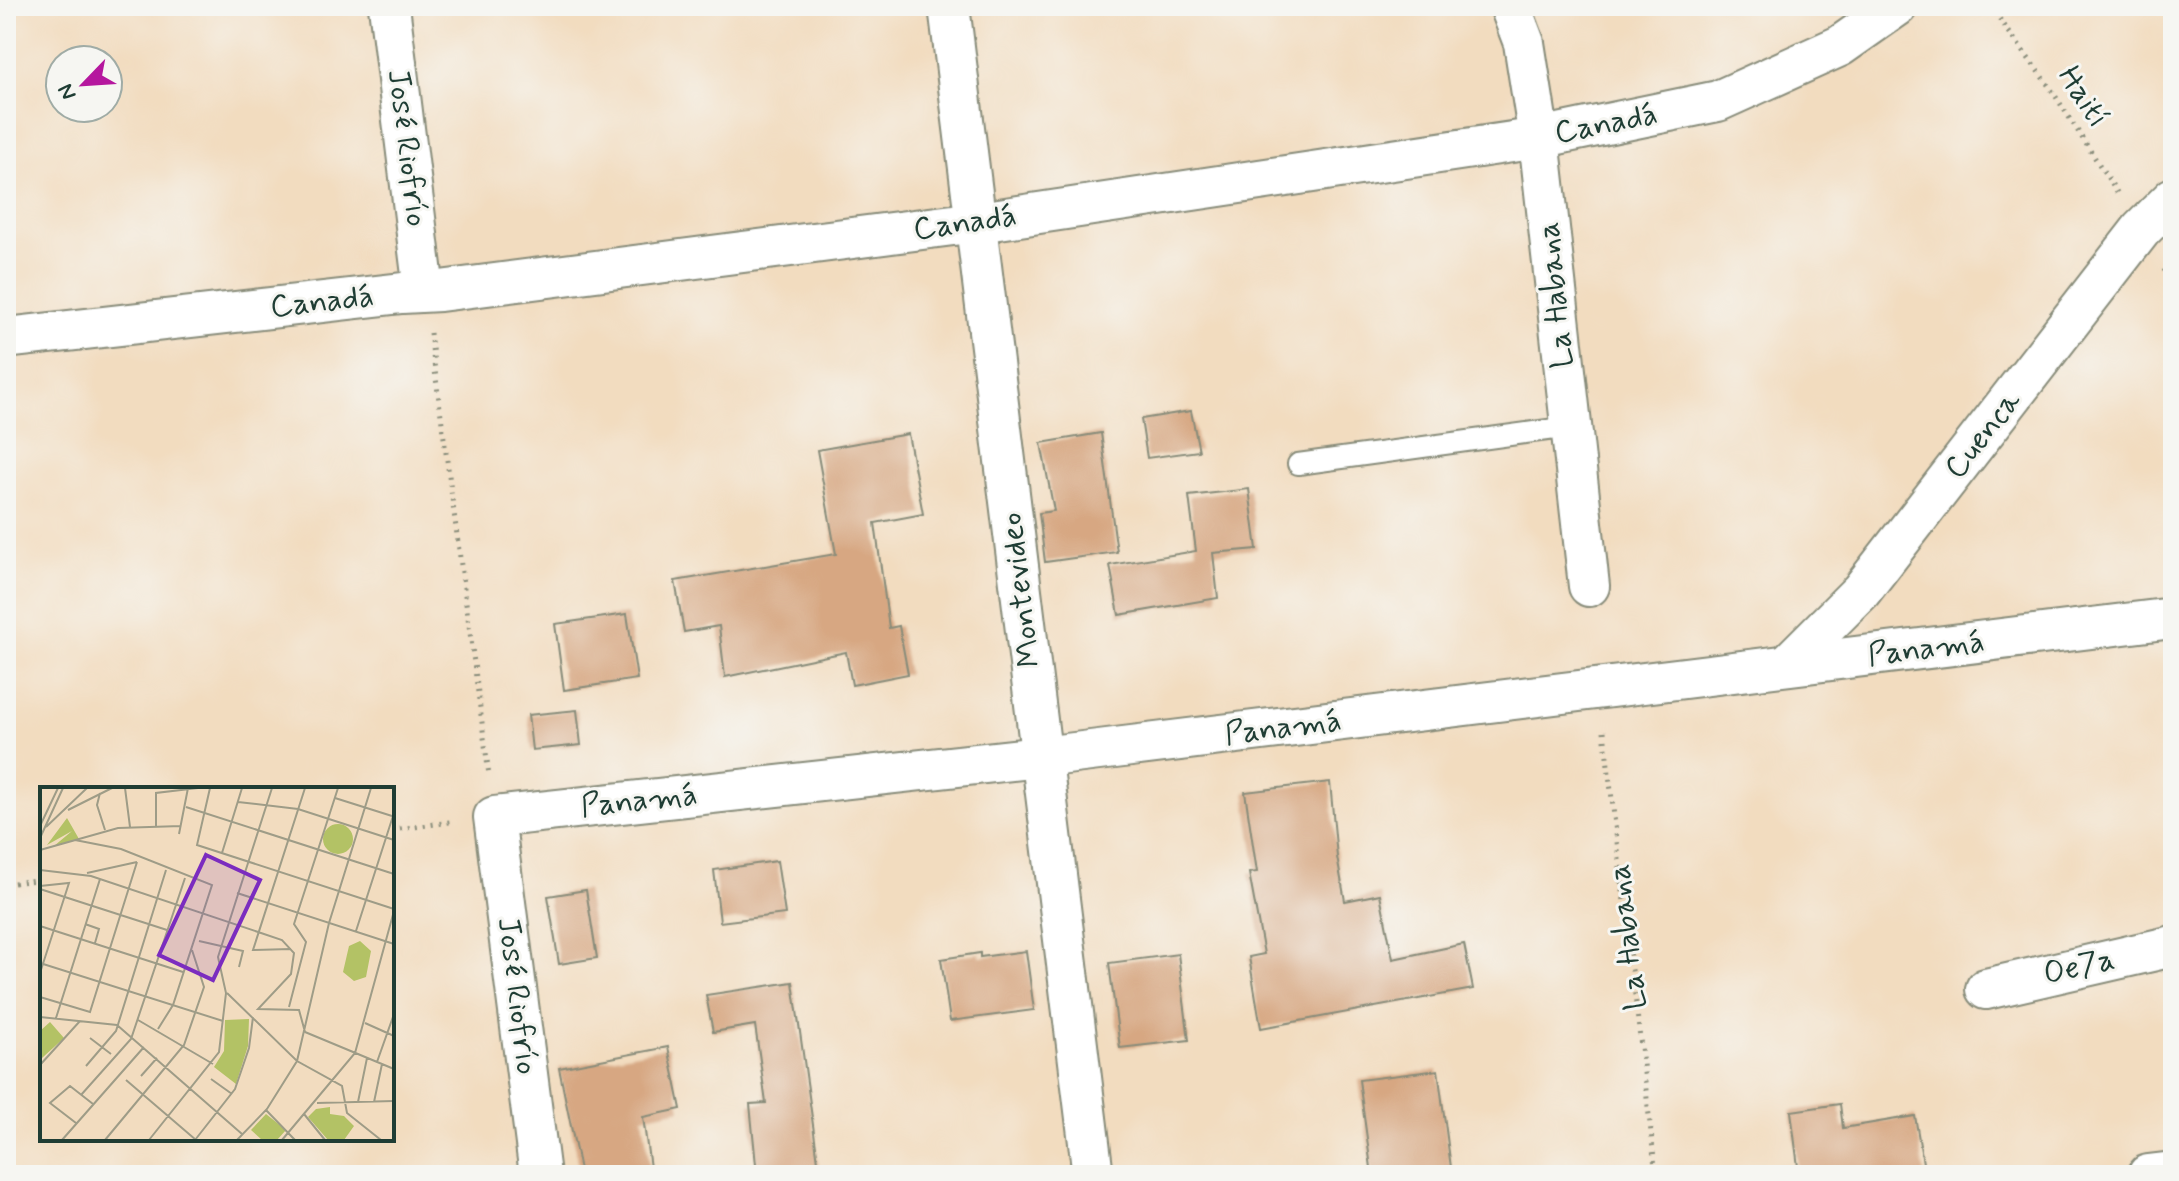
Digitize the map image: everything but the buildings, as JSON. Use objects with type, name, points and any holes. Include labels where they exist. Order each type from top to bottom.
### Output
[{"type":"street","name":"José Riofrío","points":[[389,6],[424,291]]},
{"type":"street","name":"Montevideo","points":[[949,6],[1093,1175]]},
{"type":"street","name":"La Habana","points":[[1510,6],[1524,43],[1539,138],[1589,586]]},
{"type":"street","name":"Canadá","points":[[6,338],[424,291],[977,221],[1539,138],[1718,101],[1840,46],[1897,6]]},
{"type":"street","name":"Cuenca","points":[[1787,665],[1861,591],[2141,230],[2173,198]]},
{"type":"street","name":"Panamá","points":[[494,817],[1041,757],[2173,618]]},
{"type":"street","name":"José Riofrío","points":[[494,817],[540,1175]]},
{"type":"street","name":"Oe7a","points":[[1986,989],[2173,946]]},
{"type":"street","points":[[2148,1175],[2173,1172]]},
{"type":"lane","points":[[1298,464],[1570,427]]},
{"type":"path","name":"Haití","points":[[1990,6],[2051,89],[2125,204]]},
{"type":"path","points":[[394,830],[494,817],[424,291]]},
{"type":"path","name":"La Habana","points":[[1604,730],[1656,1175]]},
{"type":"path","points":[[6,884],[40,879]]}]
